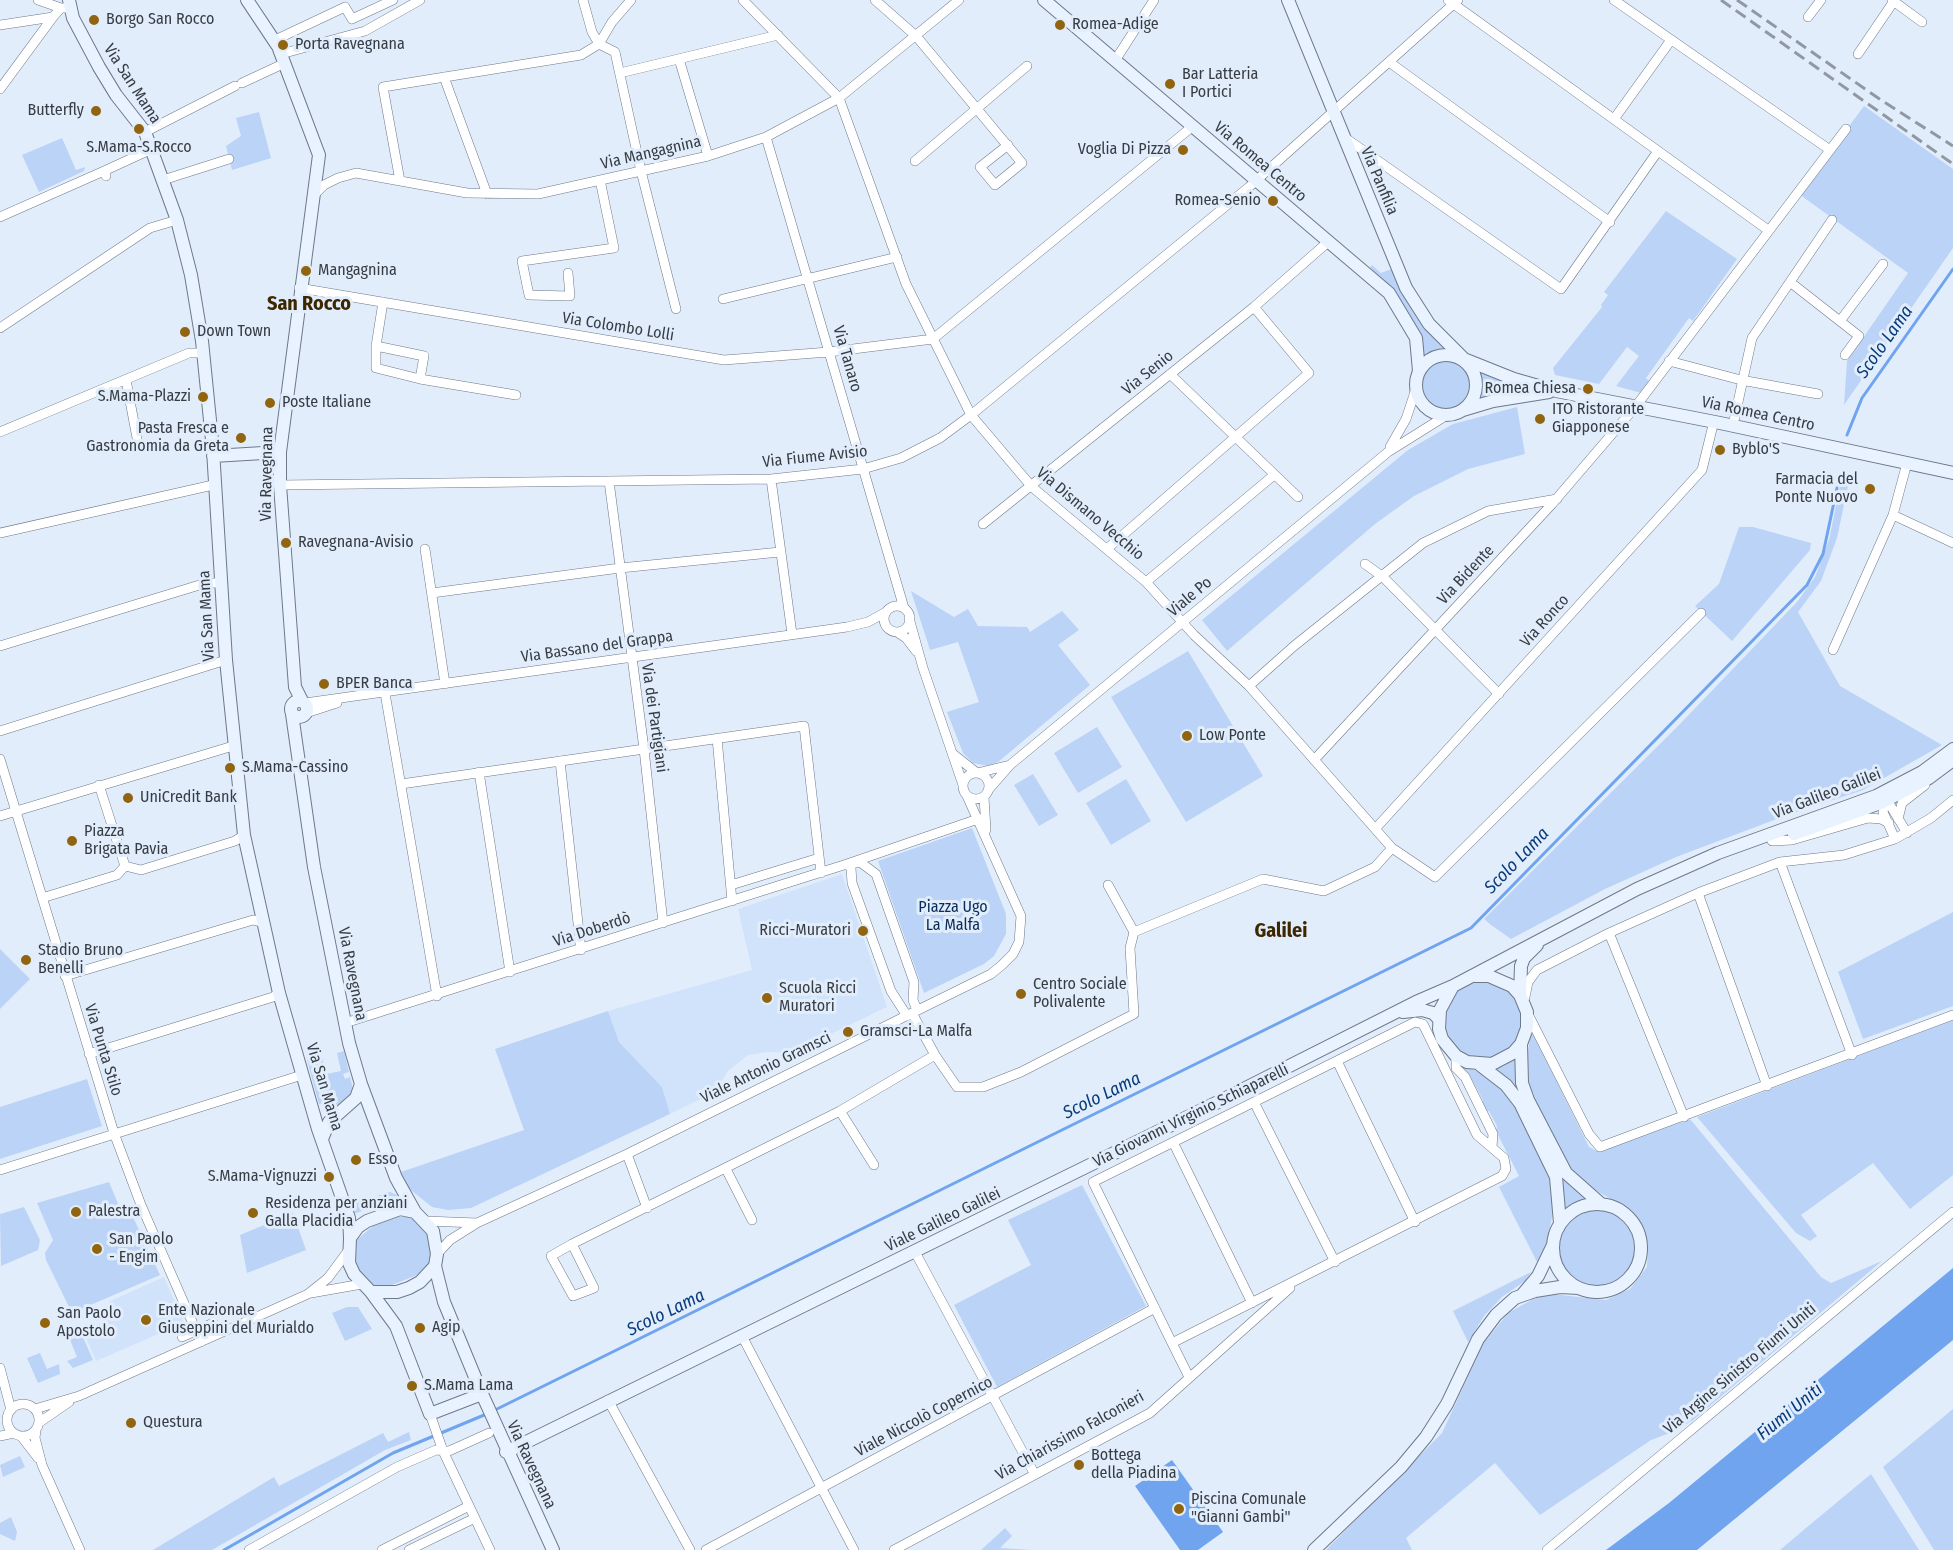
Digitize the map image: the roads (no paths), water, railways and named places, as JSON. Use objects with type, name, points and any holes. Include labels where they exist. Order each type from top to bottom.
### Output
[{"type":"street","points":[[38,0],[66,5]]},
{"type":"street","name":"Via Ravegnana","points":[[247,0],[281,54],[319,155],[299,288],[280,452],[280,485],[295,687],[301,709],[295,731],[314,867],[345,1023],[361,1084],[396,1180],[415,1212]]},
{"type":"street","points":[[145,132],[238,85],[345,7],[352,19],[393,0]]},
{"type":"street","points":[[281,54],[365,31],[420,0]]},
{"type":"street","points":[[583,0],[592,32],[599,44],[615,52],[641,171],[676,309]]},
{"type":"street","points":[[400,181],[383,87],[581,55],[599,44],[612,22],[631,0]]},
{"type":"street","points":[[743,0],[839,98]]},
{"type":"street","points":[[875,0],[916,36],[976,110],[999,135],[1022,163],[995,185],[980,167],[1008,146]]},
{"type":"street","name":"Via Mangagnina","points":[[312,197],[324,185],[356,172],[487,194],[538,194],[708,156],[766,137],[839,98],[959,0]]},
{"type":"street","name":"Via Romea Centro","points":[[1044,0],[1116,59],[1256,182],[1382,286],[1401,310],[1416,338],[1419,371]]},
{"type":"street","points":[[1116,59],[1154,0]]},
{"type":"street","name":"Via Panfilia","points":[[1288,0],[1406,288],[1429,324],[1464,359]]},
{"type":"street","points":[[1614,0],[1830,150]]},
{"type":"street","points":[[1808,17],[1821,0]]},
{"type":"street","points":[[1858,54],[1893,1],[1922,22]]},
{"type":"street","points":[[1454,2],[1768,230]]},
{"type":"street","name":"Via Fiume Avisio","points":[[280,485],[771,479],[863,469],[901,459],[940,438],[971,415],[1256,182],[1454,2]]},
{"type":"street","points":[[0,89],[53,17],[66,5]]},
{"type":"street","name":"Via San Mama","points":[[66,5],[110,85],[145,132],[177,220],[193,285],[203,353],[213,456],[225,660],[244,835],[279,993],[302,1075],[349,1218],[349,1244]]},
{"type":"street","points":[[0,25],[53,17]]},
{"type":"street","points":[[620,73],[778,35]]},
{"type":"street","points":[[1614,119],[1671,40]]},
{"type":"street","points":[[679,59],[708,156]]},
{"type":"street","points":[[1389,62],[1610,222]]},
{"type":"street","points":[[915,161],[1027,66]]},
{"type":"street","points":[[444,77],[487,194]]},
{"type":"street","name":"Via Dismano Vecchio","points":[[839,98],[897,257],[933,339],[971,415],[1032,487],[1146,582],[1183,622],[1249,686],[1392,848],[1435,877],[1701,613]]},
{"type":"street","points":[[933,339],[1193,126]]},
{"type":"street","name":"Via Bidente","points":[[1314,760],[1557,499],[1636,406],[1846,129]]},
{"type":"street","points":[[1342,136],[1561,289],[1658,151]]},
{"type":"street","name":"Via Tanaro","points":[[766,137],[897,591],[904,608]]},
{"type":"street","points":[[0,217],[105,174],[152,149]]},
{"type":"street","points":[[163,180],[229,159]]},
{"type":"street","points":[[568,273],[570,296],[529,295],[522,261],[614,248],[600,180]]},
{"type":"street","points":[[0,328],[150,228],[177,220]]},
{"type":"street","points":[[1733,425],[1752,338],[1832,220]]},
{"type":"street","name":"Via Senio","points":[[983,524],[1032,487],[1254,306],[1329,241]]},
{"type":"street","points":[[723,299],[897,257]]},
{"type":"street","points":[[1840,321],[1883,264]]},
{"type":"street","points":[[1790,282],[1859,336],[1845,355]]},
{"type":"street","name":"Via Colombo Lolli","points":[[299,288],[724,360],[829,352],[933,339]]},
{"type":"street","points":[[383,302],[375,346],[376,368],[420,379],[516,394]]},
{"type":"street","points":[[1108,548],[1309,373],[1254,306]]},
{"type":"street","points":[[375,346],[424,356],[420,379]]},
{"type":"street","points":[[0,432],[195,351],[203,353]]},
{"type":"street","points":[[1439,356],[1455,356],[1464,359],[1471,367],[1475,387],[1468,405],[1461,411],[1447,415],[1438,414],[1423,405],[1416,389],[1419,371],[1431,359],[1439,356]]},
{"type":"street","name":"Via Romea Centro","points":[[1464,359],[1514,379],[1556,391],[1714,421],[1953,474]]},
{"type":"street","points":[[1669,362],[1741,380],[1818,394]]},
{"type":"street","points":[[1170,374],[1298,497]]},
{"type":"street","points":[[126,380],[137,438]]},
{"type":"street","name":"Viale Po","points":[[1388,452],[1406,419],[1416,389]]},
{"type":"street","name":"Via Romea Centro","points":[[1461,411],[1493,401],[1556,391]]},
{"type":"street","name":"Viale Po","points":[[987,793],[1010,765],[1388,452],[1447,415]]},
{"type":"street","name":"Via Ronco","points":[[1376,828],[1702,470],[1714,421]]},
{"type":"street","points":[[213,456],[280,452]]},
{"type":"street","points":[[1833,650],[1893,515],[1908,463]]},
{"type":"street","points":[[1146,582],[1274,475]]},
{"type":"street","points":[[771,479],[792,634]]},
{"type":"street","name":"Via dei Partigiani","points":[[609,481],[644,749],[663,923]]},
{"type":"street","points":[[0,533],[213,485]]},
{"type":"street","points":[[1249,686],[1294,645],[1383,577],[1423,543],[1488,511],[1557,499]]},
{"type":"street","points":[[1893,515],[1953,543]]},
{"type":"street","points":[[425,549],[445,684]]},
{"type":"street","points":[[432,593],[620,568],[780,552]]},
{"type":"street","points":[[1365,564],[1383,577],[1499,694]]},
{"type":"street","points":[[0,646],[206,583],[222,583]]},
{"type":"street","points":[[897,591],[896,599],[887,611],[884,620],[886,627],[897,632],[914,646],[967,796],[977,799],[987,793],[985,777],[976,773],[953,754]]},
{"type":"street","points":[[887,611],[896,606],[904,608],[923,668]]},
{"type":"street","name":"Via Bassano del Grappa","points":[[301,709],[351,698],[847,627],[868,622],[887,611]]},
{"type":"street","points":[[897,632],[908,626],[909,618]]},
{"type":"street","name":"Via Bassano del Grappa","points":[[847,627],[886,627]]},
{"type":"street","points":[[0,731],[225,660]]},
{"type":"street","points":[[385,693],[437,996]]},
{"type":"street","points":[[400,784],[804,726],[821,873]]},
{"type":"street","points":[[717,738],[732,901]]},
{"type":"street","points":[[0,816],[233,746]]},
{"type":"street","name":"Via Galileo Galilei","points":[[1475,976],[1637,889],[1756,839],[1876,796],[1922,772],[1953,749]]},
{"type":"street","name":"Via Punta Stilo","points":[[0,759],[114,1133],[201,1342]]},
{"type":"street","name":"Via Galileo Galilei","points":[[1708,860],[1718,860],[1833,822],[1883,802],[1929,778],[1953,760]]},
{"type":"street","points":[[560,761],[581,950]]},
{"type":"street","name":"Viale Po","points":[[976,773],[1010,765]]},
{"type":"street","points":[[1893,823],[1902,803],[1953,766]]},
{"type":"street","points":[[478,772],[510,972]]},
{"type":"street","points":[[1883,802],[1889,793],[1917,778],[1922,772]]},
{"type":"street","points":[[963,785],[969,775],[976,773]]},
{"type":"street","points":[[99,785],[125,866]]},
{"type":"street","name":"Viale Antonio Gramsci","points":[[987,793],[987,835]]},
{"type":"street","name":"Viale Antonio Gramsci","points":[[436,1260],[450,1240],[477,1223],[627,1154],[991,974],[1013,954],[1019,942],[1021,916],[987,835],[967,796]]},
{"type":"street","points":[[1601,1204],[1566,1173],[1528,1100],[1522,1083],[1521,1044],[1527,1028],[1524,1003],[1528,982],[1537,970],[1609,933],[1698,893],[1780,862],[1844,855],[1895,839],[1953,800]]},
{"type":"street","points":[[1833,812],[1843,813],[1877,801],[1890,805],[1895,839]]},
{"type":"street","points":[[1773,841],[1798,838],[1868,818],[1893,823],[1907,833]]},
{"type":"street","points":[[847,864],[978,819]]},
{"type":"street","points":[[125,866],[141,870],[235,841],[244,835]]},
{"type":"street","points":[[1134,932],[1263,879],[1324,891],[1376,867],[1392,848]]},
{"type":"street","points":[[731,885],[819,858]]},
{"type":"street","points":[[847,864],[860,862],[876,874],[914,982],[912,1013]]},
{"type":"street","points":[[1780,862],[1852,1055]]},
{"type":"street","points":[[847,864],[851,868],[852,879],[891,991],[912,1013],[935,1055],[957,1087],[984,1087],[1021,1072],[1134,1014],[1130,948],[1134,932],[1108,885]]},
{"type":"street","name":"Via Doberdò","points":[[345,1023],[437,996],[847,864]]},
{"type":"street","points":[[42,898],[117,875],[125,866]]},
{"type":"street","points":[[852,879],[860,869],[870,869]]},
{"type":"street","points":[[1698,893],[1767,1086]]},
{"type":"street","points":[[65,976],[253,920],[262,922]]},
{"type":"street","points":[[1609,933],[1684,1117]]},
{"type":"street","name":"Via Galileo Galilei","points":[[1524,1003],[1519,977],[1524,958],[1550,935]]},
{"type":"street","points":[[1393,1016],[1416,1002],[1475,976],[1501,979],[1524,1003],[1593,1142],[1600,1147],[1852,1055],[1953,1015]]},
{"type":"street","points":[[1172,1343],[1502,1176],[1506,1169],[1504,1158],[1477,1136],[1439,1057],[1442,1039],[1438,1018],[1442,1002],[1453,986]]},
{"type":"street","points":[[896,998],[907,997],[913,991]]},
{"type":"street","points":[[89,1054],[273,998],[279,993]]},
{"type":"street","points":[[1393,1016],[1412,1009],[1432,1013],[1438,1018]]},
{"type":"street","name":"Viale Galileo Galilei","points":[[506,1452],[1393,1016]]},
{"type":"street","name":"Via Giovanni Virginio Schiaparelli","points":[[1190,1377],[1093,1182],[1419,1022],[1439,1057]]},
{"type":"street","points":[[1374,1025],[1382,1039]]},
{"type":"street","points":[[1314,1550],[1401,1467],[1426,1437],[1447,1404],[1478,1339],[1496,1315],[1522,1295],[1538,1276],[1553,1245],[1560,1223],[1556,1177],[1520,1103],[1506,1085],[1480,1065],[1456,1056],[1442,1039]]},
{"type":"street","points":[[1480,1065],[1503,1060],[1521,1044]]},
{"type":"street","points":[[573,1244],[594,1288],[573,1296],[551,1256],[573,1244],[840,1111],[935,1055]]},
{"type":"street","points":[[1456,1056],[1456,1068],[1465,1077],[1493,1134],[1492,1147]]},
{"type":"street","points":[[1337,1061],[1415,1222]]},
{"type":"street","points":[[1450,1081],[1460,1074]]},
{"type":"street","points":[[0,1170],[302,1075]]},
{"type":"street","points":[[322,1139],[329,1122],[356,1098],[361,1084]]},
{"type":"street","points":[[1254,1102],[1335,1262]]},
{"type":"street","points":[[1216,1104],[1222,1117]]},
{"type":"street","points":[[840,1111],[873,1165]]},
{"type":"street","points":[[1173,1142],[1252,1303]]},
{"type":"street","points":[[1121,1150],[1129,1164]]},
{"type":"street","points":[[627,1154],[647,1208]]},
{"type":"street","points":[[726,1168],[752,1220]]},
{"type":"street","points":[[1522,1295],[1560,1287],[1579,1288],[1593,1292],[1607,1291],[1620,1286],[1630,1277],[1640,1258],[1640,1238],[1635,1225],[1626,1214],[1614,1207],[1601,1204],[1578,1208],[1560,1223]]},
{"type":"street","points":[[1,1369],[25,1404],[35,1409],[79,1396],[308,1294],[328,1278],[357,1227],[378,1216],[400,1209],[415,1212],[426,1221],[437,1242],[436,1260],[420,1282],[409,1288],[397,1292],[367,1288],[308,1294]]},
{"type":"street","name":"Via Argine Sinistro Fiumi Uniti","points":[[1546,1550],[1953,1212]]},
{"type":"street","name":"Viale Antonio Gramsci","points":[[426,1221],[477,1223]]},
{"type":"street","points":[[349,1244],[352,1269],[396,1326],[443,1451],[490,1550]]},
{"type":"street","points":[[1553,1245],[1559,1271],[1579,1288]]},
{"type":"street","points":[[915,1252],[1034,1473]]},
{"type":"street","name":"Via Ravegnana","points":[[436,1260],[444,1302],[482,1394],[493,1432],[506,1452],[553,1550]]},
{"type":"street","name":"Via Chiarissimo Falconieri","points":[[894,1550],[1034,1473],[1150,1413],[1299,1280]]},
{"type":"street","name":"Viale Niccolò Copernico","points":[[706,1550],[1155,1308]]},
{"type":"street","points":[[182,1337],[213,1323]]},
{"type":"street","points":[[742,1336],[854,1550]]},
{"type":"street","points":[[1,1369],[9,1426],[42,1464]]},
{"type":"street","points":[[430,1414],[482,1394]]},
{"type":"street","points":[[0,1436],[28,1436],[79,1396]]},
{"type":"street","points":[[608,1400],[690,1550]]},
{"type":"street","points":[[0,1425],[9,1414],[25,1404]]},
{"type":"street","points":[[35,1409],[38,1426],[35,1438],[42,1464],[80,1550]]},
{"type":"street","points":[[249,1550],[396,1467],[436,1450],[449,1451],[493,1432]]},
{"type":"street","points":[[382,1550],[470,1506]]},
{"type":"street","points":[[400,1540],[407,1550],[475,1518]]},
{"type":"water","name":"Fiumi Uniti","points":[[1953,1268],[1953,1340],[1697,1550],[1606,1550],[1669,1503]]},
{"type":"water","name":"Piscina Comunale \"Gianni Gambi\"","points":[[1172,1460],[1223,1532],[1198,1550],[1180,1550],[1135,1486]]},
{"type":"waterway","name":"Scolo Lama","points":[[1847,435],[1862,398],[1953,269]]},
{"type":"waterway","name":"Scolo Lama","points":[[495,1410],[1471,928],[1807,585],[1823,554],[1837,488]]},
{"type":"waterway","name":"Scolo Lama","points":[[224,1550],[393,1453],[489,1413]]},
{"type":"railway","points":[[1721,0],[1953,164]]},
{"type":"railway","points":[[1737,0],[1881,100],[1953,146]]},
{"type":"place","name":"Borgo San Rocco","points":[[94,20]]},
{"type":"place","name":"Romea-Adige","points":[[1060,25]]},
{"type":"place","name":"Porta Ravegnana","points":[[283,45]]},
{"type":"place","name":"Bar Latteria I Portici","points":[[1170,84]]},
{"type":"place","name":"Butterfly","points":[[96,111]]},
{"type":"place","name":"S.Mama-S.Rocco","points":[[139,129]]},
{"type":"place","name":"Voglia Di Pizza","points":[[1183,150]]},
{"type":"place","name":"Romea-Senio","points":[[1273,201]]},
{"type":"place","name":"Mangagnina","points":[[306,271]]},
{"type":"place","name":"Down Town","points":[[185,332]]},
{"type":"place","name":"Romea Chiesa","points":[[1588,389]]},
{"type":"place","name":"S.Mama-Plazzi","points":[[203,397]]},
{"type":"place","name":"Poste Italiane","points":[[270,403]]},
{"type":"place","name":"ITO Ristorante Giapponese","points":[[1540,419]]},
{"type":"place","name":"Pasta Fresca e Gastronomia da Greta","points":[[241,438]]},
{"type":"place","name":"Byblo'S","points":[[1720,450]]},
{"type":"place","name":"Farmacia del Ponte Nuovo","points":[[1870,489]]},
{"type":"place","name":"Ravegnana-Avisio","points":[[286,543]]},
{"type":"place","name":"BPER Banca","points":[[324,684]]},
{"type":"place","name":"Low Ponte","points":[[1187,736]]},
{"type":"place","name":"S.Mama-Cassino","points":[[230,768]]},
{"type":"place","name":"UniCredit Bank","points":[[128,798]]},
{"type":"place","name":"Piazza Brigata Pavia","points":[[72,841]]},
{"type":"place","name":"Ricci-Muratori","points":[[863,931]]},
{"type":"place","name":"Stadio Bruno Benelli","points":[[26,960]]},
{"type":"place","name":"Centro Sociale Polivalente","points":[[1021,994]]},
{"type":"place","name":"Scuola Ricci Muratori","points":[[767,998]]},
{"type":"place","name":"Gramsci-La Malfa","points":[[848,1032]]},
{"type":"place","name":"Esso","points":[[356,1160]]},
{"type":"place","name":"S.Mama-Vignuzzi","points":[[329,1177]]},
{"type":"place","name":"Palestra","points":[[76,1212]]},
{"type":"place","name":"Residenza per anziani Galla Placidia","points":[[253,1213]]},
{"type":"place","name":"San Paolo - Engim","points":[[97,1249]]},
{"type":"place","name":"Ente Nazionale Giuseppini del Murialdo","points":[[146,1320]]},
{"type":"place","name":"San Paolo Apostolo","points":[[45,1323]]},
{"type":"place","name":"Agip","points":[[420,1328]]},
{"type":"place","name":"S.Mama Lama","points":[[412,1386]]},
{"type":"place","name":"Questura","points":[[131,1423]]},
{"type":"place","name":"Bottega della Piadina","points":[[1079,1465]]},
{"type":"place","name":"Piscina Comunale \"Gianni Gambi\"","points":[[1179,1509]]},
{"type":"district","name":"San Rocco","points":[[309,304]]},
{"type":"district","name":"Galilei","points":[[1281,931]]},
{"type":"park label","name":"Piazza Ugo La Malfa","points":[[953,917]]}]
